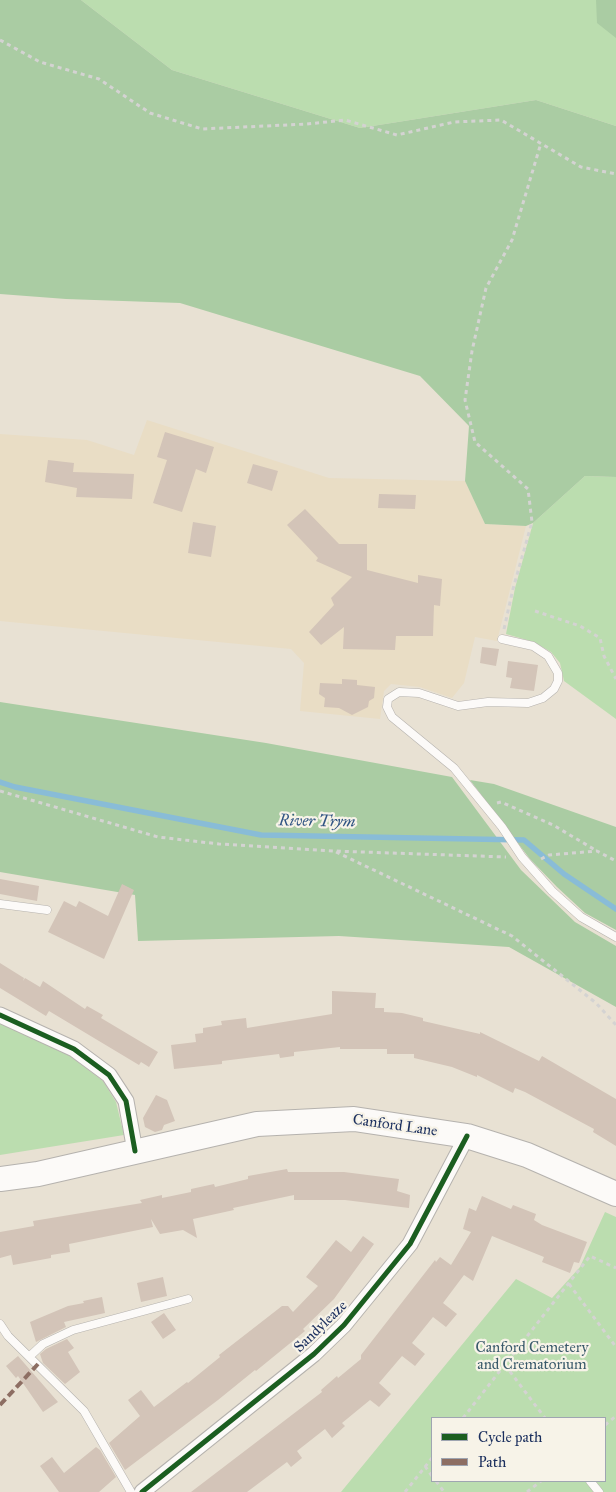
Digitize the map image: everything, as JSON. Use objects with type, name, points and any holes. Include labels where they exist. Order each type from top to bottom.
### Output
[{"type":"main road","name":"Canford Lane","points":[[0,1179],[38,1174],[257,1124],[354,1118],[468,1136],[527,1155],[616,1194]]},
{"type":"street","points":[[0,1015],[74,1049],[109,1075],[126,1100],[135,1151]]},
{"type":"street","name":"Sandyleaze","points":[[142,1492],[314,1354],[344,1325],[410,1244],[426,1218],[468,1136]]},
{"type":"lane","points":[[502,639],[533,646],[548,656],[558,674],[558,681],[554,689],[543,698],[528,703],[488,702],[458,706],[419,693],[399,692],[388,699],[387,707],[392,717],[454,768],[502,828],[522,857],[552,891],[581,917],[616,937]]},
{"type":"lane","points":[[0,904],[47,910]]},
{"type":"lane","points":[[30,1356],[43,1344],[73,1330],[188,1299]]},
{"type":"lane","points":[[0,1324],[8,1336],[84,1411],[131,1492]]},
{"type":"path","points":[[0,40],[40,62],[99,80],[150,113],[202,130],[345,120],[397,135],[454,122],[501,120],[581,167],[616,174]]},
{"type":"path","points":[[502,639],[513,589],[532,522],[528,489],[476,442],[465,400],[472,351],[486,288],[512,240],[540,143]]},
{"type":"path","points":[[534,611],[580,626],[600,638],[604,656],[616,679]]},
{"type":"path","points":[[0,791],[158,837],[219,844],[334,851],[522,857]]},
{"type":"path","points":[[485,806],[501,802],[553,825],[616,861]]},
{"type":"path","points":[[334,851],[512,936],[596,1003],[616,1025]]},
{"type":"path","points":[[549,855],[596,851]]},
{"type":"path","points":[[464,1417],[570,1284],[590,1256],[616,1268]]},
{"type":"path","points":[[570,1284],[616,1347]]},
{"type":"path","points":[[505,1365],[544,1417]]},
{"type":"path","points":[[606,1424],[616,1416]]},
{"type":"path","points":[[405,1492],[431,1459]]},
{"type":"path","points":[[425,1466],[431,1475]]},
{"type":"path","points":[[527,1492],[540,1482]]},
{"type":"shaded area","points":[[147,420],[329,478],[465,481],[485,524],[526,526],[497,641],[475,637],[464,683],[452,698],[420,687],[391,684],[384,691],[380,719],[300,711],[304,663],[291,649],[0,621],[0,434],[87,440],[134,455]]},
{"type":"green space","points":[[0,0],[81,0],[172,70],[360,128],[536,100],[616,126],[616,477],[585,476],[533,523],[526,526],[485,524],[465,481],[469,426],[420,376],[180,303],[66,299],[0,294]]},
{"type":"green space","points":[[81,0],[616,0],[616,126],[536,100],[360,128],[172,70]]},
{"type":"green space","points":[[596,0],[616,0],[616,38],[597,23]]},
{"type":"green space","points":[[585,476],[616,477],[616,719],[564,681],[560,663],[551,652],[534,642],[506,634],[515,588],[533,523]]},
{"type":"green space","points":[[0,702],[266,743],[452,777],[521,870],[575,922],[616,946],[616,1007],[509,947],[339,936],[138,941],[135,895],[0,872]]},
{"type":"green space","points":[[470,780],[494,784],[616,827],[616,930],[585,913],[557,887],[530,859]]},
{"type":"green space","points":[[0,1023],[70,1056],[103,1081],[116,1102],[124,1135],[0,1155]]},
{"type":"green space","name":"Canford Cemetery and Crematorium","points":[[605,1212],[616,1217],[616,1492],[341,1492],[516,1279],[552,1298],[580,1267]]},
{"type":"building","points":[[165,432],[214,447],[206,473],[196,469],[182,512],[153,503],[167,460],[157,457]]},
{"type":"building","points":[[48,460],[74,463],[73,472],[134,474],[132,499],[76,497],[77,488],[45,482]]},
{"type":"building","points":[[253,464],[278,471],[272,491],[247,483]]},
{"type":"building","points":[[379,494],[416,495],[415,509],[378,508]]},
{"type":"building","points":[[305,509],[339,544],[367,544],[367,570],[418,583],[418,575],[442,579],[440,606],[434,605],[433,636],[396,636],[395,650],[343,649],[344,627],[321,645],[309,632],[334,605],[331,598],[352,577],[316,561],[318,558],[287,525]]},
{"type":"building","points":[[193,522],[216,526],[211,557],[188,553]]},
{"type":"building","points":[[482,647],[499,649],[496,666],[480,663]]},
{"type":"building","points":[[508,661],[538,665],[534,691],[510,688],[512,678],[506,677]]},
{"type":"building","points":[[342,679],[357,680],[357,685],[375,687],[374,698],[369,701],[368,707],[352,715],[339,708],[324,707],[325,698],[319,694],[320,683],[342,684]]},
{"type":"building","points":[[0,879],[39,886],[37,901],[0,894]]},
{"type":"building","points":[[122,884],[134,890],[104,959],[48,932],[64,901],[76,907],[79,901],[108,916]]},
{"type":"building","points":[[0,963],[24,978],[23,981],[25,978],[40,987],[43,981],[85,1009],[87,1006],[103,1015],[101,1018],[158,1052],[149,1067],[141,1062],[139,1065],[49,1011],[46,1016],[0,988]]},
{"type":"building","points":[[332,991],[376,993],[375,1008],[384,1008],[384,1012],[402,1013],[423,1018],[423,1021],[480,1034],[480,1032],[539,1061],[542,1056],[616,1099],[616,1146],[593,1132],[594,1129],[525,1092],[515,1088],[513,1093],[477,1075],[477,1077],[452,1067],[414,1058],[414,1054],[387,1054],[387,1049],[340,1049],[340,1047],[294,1052],[294,1056],[280,1058],[279,1054],[222,1061],[222,1064],[174,1069],[171,1045],[196,1042],[195,1034],[203,1033],[203,1028],[222,1025],[221,1021],[246,1018],[247,1028],[332,1014]]},
{"type":"building","points":[[156,1095],[167,1100],[175,1121],[164,1125],[162,1130],[155,1132],[145,1127],[143,1118]]},
{"type":"building","points":[[287,1169],[288,1172],[344,1172],[399,1179],[397,1191],[410,1195],[409,1208],[345,1200],[294,1200],[294,1195],[193,1219],[197,1238],[183,1230],[160,1234],[151,1219],[153,1227],[69,1244],[70,1252],[51,1255],[51,1258],[13,1265],[11,1255],[0,1258],[0,1232],[34,1226],[33,1221],[142,1203],[140,1200],[162,1195],[162,1198],[191,1192],[191,1189],[214,1184],[215,1187],[248,1179],[248,1176]]},
{"type":"building","points":[[482,1196],[511,1209],[513,1205],[536,1214],[534,1220],[542,1225],[587,1242],[579,1263],[574,1262],[570,1273],[542,1262],[544,1257],[492,1236],[473,1281],[464,1275],[443,1303],[457,1314],[446,1327],[433,1317],[412,1343],[425,1354],[415,1366],[402,1356],[379,1383],[391,1394],[379,1407],[370,1400],[342,1423],[345,1426],[332,1438],[325,1429],[297,1451],[302,1458],[291,1467],[287,1462],[247,1492],[191,1492],[322,1392],[321,1390],[337,1376],[338,1378],[361,1359],[361,1355],[435,1260],[436,1262],[440,1257],[451,1265],[471,1232],[463,1229],[469,1208],[476,1211]]},
{"type":"building","points":[[363,1236],[374,1244],[334,1299],[303,1329],[305,1331],[256,1371],[125,1470],[109,1443],[140,1416],[128,1400],[141,1390],[154,1407],[188,1383],[220,1357],[219,1355],[282,1306],[288,1306],[293,1312],[318,1286],[306,1277],[336,1240],[351,1252]]},
{"type":"building","points":[[163,1277],[167,1296],[141,1302],[137,1283]]},
{"type":"building","points":[[102,1297],[105,1313],[64,1322],[66,1327],[36,1342],[30,1322],[68,1306]]},
{"type":"building","points":[[164,1313],[176,1330],[163,1339],[151,1322]]},
{"type":"building","points":[[67,1339],[74,1348],[68,1352],[80,1372],[65,1384],[43,1363],[40,1354]]},
{"type":"building","points":[[18,1356],[58,1402],[43,1412],[18,1376],[16,1378],[6,1366]]},
{"type":"building","points":[[96,1447],[100,1450],[116,1477],[99,1492],[59,1492],[40,1466],[52,1457],[64,1473]]},
{"type":"waterway","name":"River Trym","points":[[0,782],[15,787],[261,835],[524,840],[564,874],[616,909]]},
{"type":"marked path","points":[[0,1405],[38,1364]]},
{"type":"cycle path","points":[[0,1015],[74,1049],[109,1075],[126,1101],[135,1151]]},
{"type":"cycle path","points":[[142,1492],[314,1354],[344,1325],[410,1244],[467,1136]]}]
